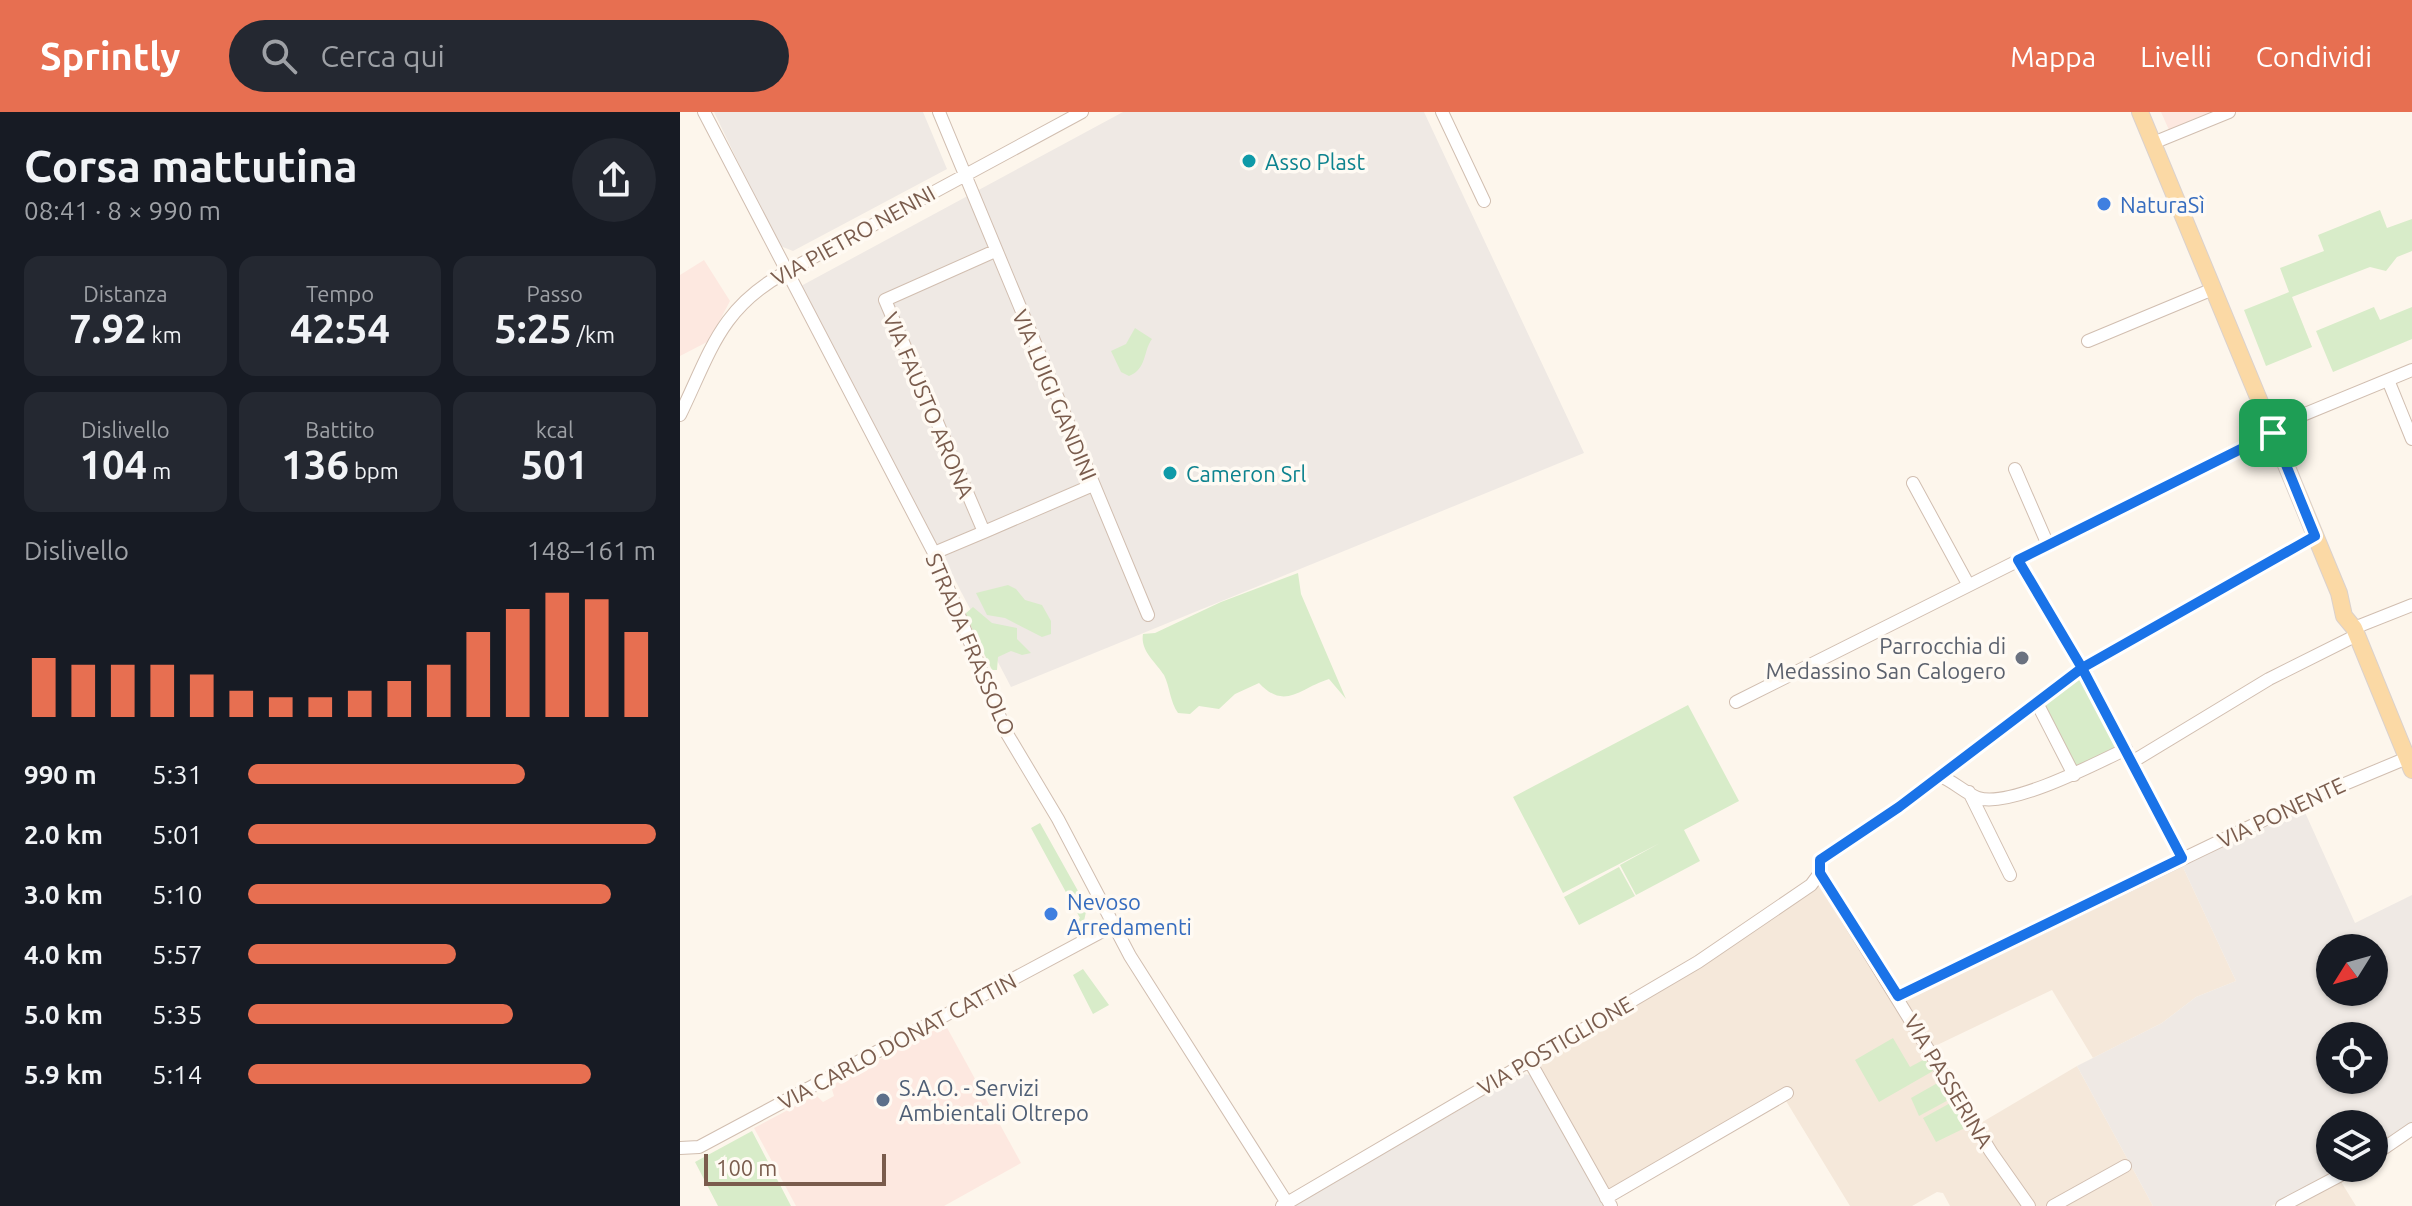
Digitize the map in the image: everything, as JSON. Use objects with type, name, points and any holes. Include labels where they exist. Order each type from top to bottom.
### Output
[{"type":"main road","points":[[2140,112],[2339,593],[2344,616],[2355,630],[2410,764]]},
{"type":"street","name":"STRADA FRASSOLO","points":[[704,112],[934,553],[993,705],[1058,819],[1112,926],[1285,1204]]},
{"type":"street","name":"VIA LUIGI GANDINI","points":[[939,112],[1148,615]]},
{"type":"street","name":"VIA PIETRO NENNI","points":[[680,415],[729,316],[746,297],[786,272],[1082,112]]},
{"type":"street","points":[[1442,112],[1484,201]]},
{"type":"street","points":[[2153,143],[2229,112]]},
{"type":"street","name":"VIA FAUSTO ARONA","points":[[984,532],[885,300],[995,251]]},
{"type":"street","points":[[2088,341],[2213,289]]},
{"type":"street","points":[[1736,702],[2272,431],[2412,370]]},
{"type":"street","points":[[2388,380],[2412,439]]},
{"type":"street","points":[[2015,469],[2048,545]]},
{"type":"street","points":[[1913,483],[1968,584]]},
{"type":"street","points":[[934,553],[1093,485]]},
{"type":"street","points":[[2126,749],[2074,775],[2022,793],[1993,798],[1979,798],[1940,776],[2082,668],[2315,536]]},
{"type":"street","points":[[2018,560],[2082,668],[2182,858]]},
{"type":"street","points":[[2132,762],[2355,630],[2412,605]]},
{"type":"street","points":[[2037,703],[2074,775]]},
{"type":"street","name":"VIA PONENTE","points":[[1898,996],[2342,783],[2410,764]]},
{"type":"street","name":"VIA POSTIGLIONE","points":[[1285,1204],[1698,962],[1811,885],[1820,873],[1820,860],[1940,776]]},
{"type":"street","points":[[1969,792],[2010,875]]},
{"type":"street","name":"VIA PASSERINA","points":[[1820,873],[1991,1152],[2029,1206]]},
{"type":"street","name":"VIA CARLO DONAT CATTIN","points":[[680,1148],[699,1147],[1112,926]]},
{"type":"street","points":[[1529,1060],[1608,1202],[1787,1093]]},
{"type":"street","points":[[2388,1145],[2412,1129]]},
{"type":"street","points":[[2053,1206],[2125,1166]]},
{"type":"street","points":[[2282,1206],[2327,1182]]},
{"type":"shaded area","points":[[714,112],[923,112],[947,169],[793,251],[778,245]]},
{"type":"shaded area","points":[[1123,112],[1424,112],[1584,453],[1011,687],[801,286]]},
{"type":"shaded area","points":[[2161,112],[2213,112],[2169,130]]},
{"type":"shaded area","points":[[704,260],[730,301],[709,341],[680,356],[680,275]]},
{"type":"shaded area","points":[[2303,808],[2355,923],[2412,895],[2412,1125],[2388,1141],[2388,1110],[2316,1110],[2318,1182],[2271,1206],[2153,1206],[2077,1066],[2162,1023],[2196,997],[2236,981],[2181,863]]},
{"type":"shaded area","points":[[2181,863],[2236,981],[2196,997],[2162,1023],[2093,1058],[2052,990],[1933,1047],[1905,1002],[1907,994]]},
{"type":"shaded area","points":[[1821,885],[2024,1206],[1950,1206],[1943,1193],[1937,1192],[1912,1206],[1850,1206],[1786,1101],[1774,1098],[1607,1193],[1536,1067],[1538,1062],[1705,965]]},
{"type":"shaded area","points":[[945,1024],[1021,1163],[944,1206],[796,1206],[754,1128],[816,1095],[823,1102],[834,1096],[831,1086]]},
{"type":"shaded area","points":[[2077,1066],[2153,1206],[2035,1206],[1979,1124]]},
{"type":"shaded area","points":[[1522,1074],[1531,1075],[1605,1206],[1291,1206]]},
{"type":"shaded area","points":[[2341,1182],[2356,1206],[2289,1206]]},
{"type":"green space","points":[[2380,210],[2387,228],[2412,219],[2412,251],[2397,257],[2386,271],[2370,267],[2292,297],[2312,347],[2266,366],[2244,310],[2289,292],[2280,268],[2324,251],[2318,235]]},
{"type":"green space","points":[[2374,307],[2380,320],[2412,307],[2412,339],[2333,372],[2316,331]]},
{"type":"green space","points":[[1135,328],[1152,339],[1139,369],[1129,376],[1121,372],[1111,351],[1126,344]]},
{"type":"green space","points":[[1298,573],[1301,594],[1346,699],[1329,679],[1285,696],[1268,691],[1259,683],[1235,694],[1219,709],[1199,706],[1190,714],[1178,713],[1164,675],[1146,651],[1143,634],[1155,633],[1221,602]]},
{"type":"green space","points":[[1008,585],[1025,600],[1042,605],[1051,621],[1051,634],[1042,637],[1005,618],[987,615],[976,593]]},
{"type":"green space","points":[[973,607],[992,623],[1017,628],[1017,639],[1031,653],[1022,655],[1011,651],[998,657],[997,670],[992,670],[965,614]]},
{"type":"green space","points":[[2080,677],[2118,748],[2075,769],[2043,706]]},
{"type":"green space","points":[[1688,705],[1739,801],[1684,830],[1700,861],[1636,895],[1620,865],[1660,843],[1563,893],[1513,797]]},
{"type":"green space","points":[[1040,823],[1087,907],[1084,921],[1074,928],[1072,924],[1080,918],[1031,828]]},
{"type":"green space","points":[[1619,867],[1635,896],[1579,925],[1564,897]]},
{"type":"green space","points":[[1083,969],[1109,1005],[1093,1014],[1073,975]]},
{"type":"green space","points":[[1893,1038],[1910,1067],[1925,1059],[1933,1071],[1879,1102],[1855,1060]]},
{"type":"green space","points":[[1941,1081],[1952,1098],[1919,1116],[1911,1098]]},
{"type":"green space","points":[[1954,1101],[1969,1126],[1936,1142],[1923,1118]]},
{"type":"green space","points":[[752,1131],[791,1206],[718,1206],[695,1162]]},
{"type":"place","name":"Asso Plast","points":[[1249,161]]},
{"type":"place","name":"NaturaSì","points":[[2104,204]]},
{"type":"place","name":"Cameron Srl","points":[[1170,473]]},
{"type":"place","name":"Parrocchia di Medassino San Calogero","points":[[2022,658]]},
{"type":"place","name":"Nevoso Arredamenti","points":[[1051,914]]},
{"type":"place","name":"S.A.O. - Servizi Ambientali Oltrepo","points":[[883,1100]]},
{"type":"route","points":[[2273,433],[2018,560],[2082,668],[2182,858],[1898,996],[1820,873],[1820,860],[1899,807],[2082,668],[2315,536],[2273,433]]}]
